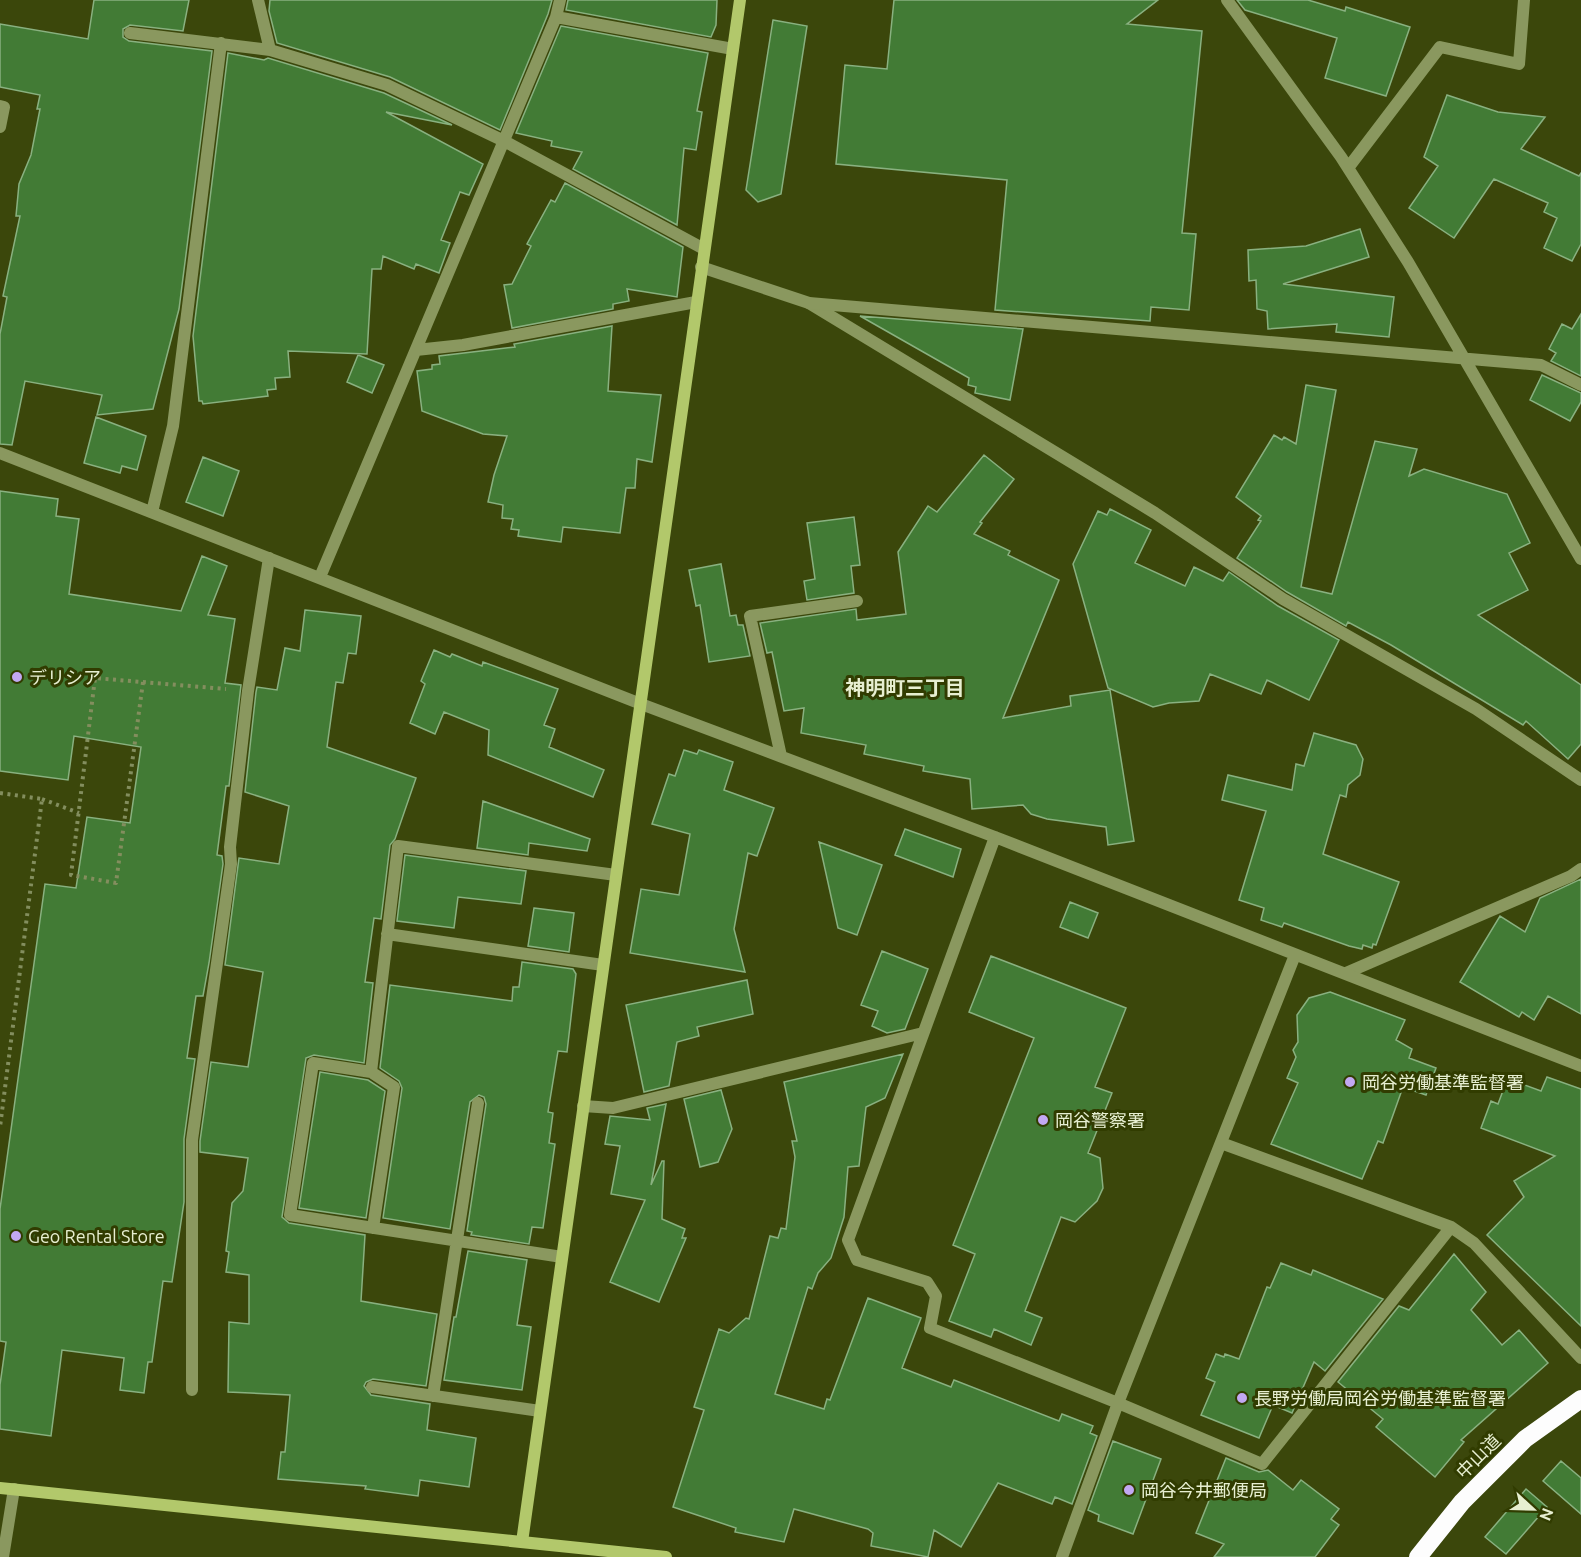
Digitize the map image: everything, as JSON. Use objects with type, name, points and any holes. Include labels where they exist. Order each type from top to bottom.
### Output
[{"type":"highway","name":"中山道","points":[[1418,1557],[1462,1503],[1525,1439],[1581,1399]]},
{"type":"street","points":[[258,0],[270,50]]},
{"type":"street","points":[[320,578],[556,16],[560,0]]},
{"type":"street","points":[[522,1542],[740,0]]},
{"type":"street","points":[[1227,0],[1348,168],[1408,261],[1581,560]]},
{"type":"street","points":[[1348,168],[1440,47],[1519,64],[1524,0]]},
{"type":"street","points":[[556,16],[733,49]]},
{"type":"street","points":[[130,33],[270,50],[387,85],[504,141],[704,249]]},
{"type":"street","points":[[152,512],[173,426],[221,43]]},
{"type":"street","points":[[0,106],[3,107],[0,127]]},
{"type":"street","points":[[701,267],[809,303],[1155,513],[1282,599],[1476,708],[1581,780]]},
{"type":"street","points":[[416,350],[463,345],[696,302]]},
{"type":"street","points":[[809,303],[1541,365],[1581,385]]},
{"type":"street","points":[[0,453],[640,704],[995,837],[1581,1066]]},
{"type":"street","points":[[192,1390],[192,1140],[231,864],[230,847],[249,691],[269,558]]},
{"type":"street","points":[[781,756],[750,616],[857,601]]},
{"type":"street","points":[[995,837],[848,1240],[857,1260],[927,1282],[936,1296],[930,1328],[1118,1402],[1262,1464],[1451,1227]]},
{"type":"street","points":[[371,1072],[398,846],[616,875]]},
{"type":"street","points":[[1346,973],[1571,876],[1581,869]]},
{"type":"street","points":[[387,934],[603,965]]},
{"type":"street","points":[[1062,1557],[1118,1402],[1295,955]]},
{"type":"street","points":[[583,1106],[612,1108],[923,1033]]},
{"type":"street","points":[[373,1228],[394,1087],[371,1072],[313,1063],[290,1215],[373,1228],[456,1241],[562,1257]]},
{"type":"street","points":[[433,1396],[478,1103]]},
{"type":"street","points":[[1221,1143],[1451,1227],[1474,1243],[1581,1358]]},
{"type":"street","points":[[372,1387],[540,1411]]},
{"type":"street","points":[[0,1488],[666,1557]]},
{"type":"street","points":[[3,1557],[14,1489]]},
{"type":"path","points":[[143,682],[116,883],[71,875],[95,678],[143,682],[249,691]]},
{"type":"path","points":[[0,793],[42,799],[79,813]]},
{"type":"path","points":[[0,1127],[42,799]]},
{"type":"building","points":[[94,0],[189,0],[183,31],[130,25],[123,29],[123,37],[129,41],[212,51],[179,309],[153,409],[97,415],[102,395],[25,381],[12,445],[0,444],[0,334],[7,297],[3,296],[20,216],[16,216],[19,184],[31,155],[40,109],[37,109],[40,95],[0,87],[0,24],[88,39]]},
{"type":"building","points":[[270,0],[552,0],[500,130],[390,77],[277,43],[269,11]]},
{"type":"building","points":[[568,0],[717,0],[716,25],[711,37],[566,10]]},
{"type":"building","points":[[894,0],[1158,0],[1127,24],[1202,31],[1182,233],[1196,234],[1189,310],[1151,307],[1150,321],[995,310],[1007,180],[836,164],[845,65],[887,69]]},
{"type":"building","points":[[1237,0],[1308,0],[1345,11],[1346,7],[1410,27],[1386,96],[1325,78],[1337,38],[1245,10]]},
{"type":"building","points":[[773,20],[807,26],[781,194],[758,202],[746,190]]},
{"type":"building","points":[[561,26],[708,53],[697,111],[702,112],[696,150],[684,148],[677,225],[573,169],[582,152],[551,146],[552,141],[516,133]]},
{"type":"building","points":[[228,53],[264,60],[268,58],[384,93],[452,125],[386,112],[483,164],[469,195],[460,192],[441,240],[450,243],[439,273],[416,264],[414,269],[383,256],[381,269],[372,269],[367,354],[288,351],[290,377],[275,378],[276,389],[267,390],[268,396],[203,404],[199,401],[193,336]]},
{"type":"building","points":[[1447,95],[1498,112],[1545,117],[1521,149],[1579,176],[1581,173],[1581,244],[1572,261],[1544,248],[1557,218],[1544,212],[1548,203],[1494,179],[1454,238],[1409,208],[1438,166],[1424,157]]},
{"type":"building","points":[[565,183],[683,247],[677,297],[627,289],[629,301],[613,304],[613,309],[512,328],[504,285],[512,284],[531,246],[527,244],[551,200],[555,202]]},
{"type":"building","points":[[1360,229],[1369,257],[1283,284],[1394,297],[1389,337],[1336,332],[1337,324],[1268,329],[1267,311],[1257,309],[1256,280],[1249,281],[1248,250],[1306,246]]},
{"type":"building","points":[[1581,314],[1581,376],[1551,361],[1556,353],[1549,349],[1562,324],[1572,329]]},
{"type":"building","points":[[860,316],[1023,329],[1010,400],[975,393],[976,387],[968,385],[969,378]]},
{"type":"building","points":[[612,326],[608,391],[661,395],[652,462],[637,459],[635,488],[626,488],[620,533],[563,527],[561,542],[518,536],[519,530],[511,529],[513,519],[502,518],[503,505],[488,502],[507,436],[483,434],[422,411],[417,371],[432,369],[432,365],[440,364],[439,356],[515,347],[514,344]]},
{"type":"building","points":[[358,355],[384,365],[372,393],[347,382]]},
{"type":"building","points":[[1542,375],[1581,393],[1581,402],[1570,421],[1530,400]]},
{"type":"building","points":[[1306,385],[1336,390],[1301,587],[1332,594],[1375,441],[1417,449],[1409,476],[1424,469],[1507,494],[1530,543],[1509,553],[1528,590],[1478,615],[1581,685],[1581,744],[1568,759],[1526,721],[1523,725],[1391,645],[1348,622],[1346,626],[1287,592],[1237,558],[1261,521],[1258,520],[1261,516],[1236,497],[1274,435],[1282,440],[1284,437],[1296,444]]},
{"type":"building","points":[[96,417],[146,436],[137,470],[122,466],[120,473],[84,463]]},
{"type":"building","points":[[984,455],[1014,479],[980,522],[982,523],[974,534],[1010,551],[1008,555],[1059,580],[1003,718],[1071,706],[1070,696],[1110,690],[1134,841],[1108,845],[1106,827],[1047,819],[1031,814],[1023,805],[972,809],[970,779],[923,771],[924,766],[864,754],[866,745],[801,733],[804,708],[784,711],[772,652],[767,653],[760,623],[856,609],[857,620],[906,614],[898,552],[928,506],[937,512]]},
{"type":"building","points":[[203,457],[239,471],[223,516],[186,502]]},
{"type":"building","points":[[0,491],[58,499],[56,516],[79,519],[69,594],[181,611],[202,556],[227,566],[208,615],[235,619],[225,683],[241,685],[229,786],[226,786],[217,855],[222,856],[223,864],[209,963],[203,996],[196,996],[187,1058],[195,1059],[184,1139],[184,1202],[172,1282],[163,1281],[152,1362],[148,1362],[144,1393],[120,1390],[124,1358],[62,1350],[51,1436],[0,1429],[0,1385],[6,1342],[0,1341],[0,1209],[45,884],[76,888],[87,817],[130,823],[141,747],[74,736],[68,780],[0,771]]},
{"type":"building","points":[[1110,509],[1151,530],[1135,563],[1185,586],[1194,567],[1223,581],[1229,572],[1278,606],[1339,640],[1309,700],[1267,680],[1261,694],[1210,674],[1199,701],[1169,703],[1153,707],[1108,688],[1073,564],[1098,511],[1107,515]]},
{"type":"building","points":[[854,517],[860,565],[851,566],[854,593],[807,600],[804,581],[815,579],[807,523]]},
{"type":"building","points":[[721,564],[730,616],[736,615],[738,625],[743,625],[750,656],[709,662],[700,605],[696,606],[689,570]]},
{"type":"building","points":[[305,610],[361,616],[356,654],[348,653],[343,683],[336,682],[327,747],[416,778],[395,839],[390,845],[381,919],[374,918],[365,982],[373,983],[364,1063],[314,1055],[306,1058],[282,1217],[289,1223],[365,1235],[361,1301],[437,1314],[426,1386],[373,1379],[366,1382],[364,1386],[371,1395],[430,1404],[427,1430],[476,1438],[469,1487],[420,1480],[418,1496],[365,1489],[366,1486],[278,1479],[281,1452],[285,1452],[290,1395],[228,1392],[229,1322],[249,1324],[249,1275],[226,1272],[229,1252],[226,1251],[232,1203],[243,1191],[248,1158],[200,1152],[200,1141],[211,1062],[248,1067],[263,972],[225,965],[239,858],[279,864],[289,806],[245,792],[256,692],[257,687],[277,690],[285,648],[300,651]]},
{"type":"building","points":[[434,650],[450,657],[452,654],[482,666],[483,662],[558,689],[544,725],[555,729],[549,747],[604,770],[593,797],[488,755],[489,730],[444,712],[435,734],[410,723],[425,684],[421,681]]},
{"type":"building","points":[[1314,733],[1356,745],[1363,759],[1360,775],[1348,785],[1346,797],[1340,795],[1323,854],[1399,882],[1376,945],[1373,944],[1372,948],[1363,945],[1362,949],[1349,946],[1284,923],[1282,927],[1261,920],[1264,908],[1239,900],[1266,811],[1222,800],[1228,775],[1292,790],[1296,764],[1304,766]]},
{"type":"building","points":[[684,750],[697,754],[699,750],[733,762],[724,790],[774,808],[757,856],[748,853],[734,929],[745,972],[630,953],[641,889],[679,895],[690,834],[652,824],[669,774],[675,776]]},
{"type":"building","points":[[483,801],[590,839],[587,851],[529,843],[528,855],[477,848]]},
{"type":"building","points":[[905,829],[961,849],[953,877],[895,855]]},
{"type":"building","points":[[819,842],[882,865],[857,935],[838,928]]},
{"type":"building","points":[[405,855],[526,871],[521,904],[458,897],[454,928],[397,921]]},
{"type":"building","points":[[1581,879],[1581,1014],[1548,996],[1534,1020],[1522,1012],[1519,1017],[1460,982],[1500,916],[1525,932],[1540,898]]},
{"type":"building","points":[[1070,902],[1098,913],[1088,938],[1060,927]]},
{"type":"building","points":[[534,908],[574,913],[569,952],[528,946]]},
{"type":"building","points":[[882,951],[928,969],[905,1029],[887,1033],[872,1026],[878,1011],[861,1005]]},
{"type":"building","name":"岡谷警察署","points":[[991,956],[1126,1008],[1095,1087],[1112,1093],[1088,1153],[1100,1158],[1103,1188],[1097,1201],[1075,1222],[1061,1217],[1025,1311],[1042,1318],[1031,1345],[994,1329],[991,1337],[949,1321],[975,1254],[953,1245],[1034,1038],[969,1012]]},
{"type":"building","points":[[522,962],[573,969],[576,974],[567,1052],[558,1051],[548,1112],[553,1113],[549,1143],[555,1144],[543,1228],[532,1227],[529,1244],[471,1235],[472,1232],[467,1231],[486,1104],[484,1097],[479,1095],[470,1102],[450,1229],[383,1218],[402,1088],[399,1081],[380,1068],[390,985],[512,1001],[513,987],[519,987]]},
{"type":"building","points":[[747,980],[753,1014],[697,1027],[699,1036],[677,1042],[669,1086],[644,1092],[626,1005]]},
{"type":"building","name":"岡谷労働基準監督署","points":[[1330,992],[1405,1020],[1396,1040],[1412,1049],[1409,1058],[1436,1068],[1426,1095],[1403,1087],[1383,1143],[1378,1141],[1362,1179],[1271,1144],[1298,1083],[1287,1078],[1296,1057],[1293,1050],[1298,1042],[1297,1015],[1309,998]]},
{"type":"building","points":[[903,1054],[885,1098],[866,1107],[859,1166],[848,1167],[844,1217],[831,1258],[818,1273],[812,1289],[808,1287],[775,1394],[824,1409],[827,1399],[830,1400],[868,1298],[921,1318],[902,1368],[951,1387],[954,1380],[1059,1421],[1062,1414],[1093,1426],[1090,1433],[1097,1436],[1072,1504],[1055,1497],[1052,1504],[998,1483],[961,1547],[934,1530],[928,1557],[871,1546],[873,1533],[868,1529],[794,1509],[784,1542],[735,1532],[736,1528],[673,1507],[704,1410],[694,1407],[719,1329],[729,1333],[746,1318],[749,1319],[770,1236],[778,1238],[781,1228],[786,1229],[795,1157],[792,1141],[797,1141],[784,1082]]},
{"type":"building","points":[[320,1072],[368,1080],[385,1091],[366,1218],[299,1208]]},
{"type":"building","points":[[1547,1077],[1581,1089],[1581,1326],[1487,1235],[1524,1197],[1514,1181],[1555,1156],[1481,1128],[1491,1101],[1498,1104],[1504,1088],[1511,1090],[1514,1081],[1541,1091]]},
{"type":"building","points":[[721,1090],[732,1129],[718,1162],[700,1167],[684,1099]]},
{"type":"building","points":[[666,1104],[651,1185],[664,1161],[662,1219],[685,1229],[682,1238],[686,1238],[659,1302],[610,1282],[645,1200],[611,1194],[620,1146],[605,1144],[610,1116],[650,1120],[647,1108]]},
{"type":"building","points":[[468,1251],[527,1260],[517,1325],[531,1327],[522,1390],[444,1380]]},
{"type":"building","points":[[1454,1254],[1486,1292],[1471,1310],[1502,1345],[1519,1330],[1548,1363],[1461,1440],[1464,1442],[1435,1477],[1376,1427],[1383,1419],[1338,1382],[1399,1306],[1409,1310]]},
{"type":"building","points":[[1281,1263],[1311,1275],[1313,1270],[1383,1299],[1325,1371],[1314,1362],[1292,1413],[1273,1405],[1259,1438],[1201,1415],[1215,1382],[1206,1378],[1216,1354],[1224,1357],[1225,1354],[1239,1359],[1267,1287],[1270,1288]]},
{"type":"building","name":"岡谷今井郵便局","points":[[1113,1441],[1161,1459],[1133,1534],[1098,1521],[1099,1515],[1088,1510]]},
{"type":"building","points":[[1226,1458],[1259,1472],[1268,1470],[1293,1490],[1301,1480],[1339,1509],[1331,1519],[1339,1525],[1315,1557],[1214,1557],[1224,1544],[1196,1533]]},
{"type":"building","points":[[1561,1461],[1581,1478],[1581,1514],[1543,1481]]},
{"type":"building","points":[[1526,1489],[1547,1507],[1506,1554],[1485,1537]]},
{"type":"place","name":"デリシア","points":[[17,677]]},
{"type":"place","name":"岡谷労働基準監督署","points":[[1350,1082]]},
{"type":"place","name":"岡谷警察署","points":[[1043,1120]]},
{"type":"place","name":"Geo Rental Store","points":[[16,1236]]},
{"type":"place","name":"長野労働局岡谷労働基準監督署","points":[[1242,1398]]},
{"type":"place","name":"岡谷今井郵便局","points":[[1129,1490]]},
{"type":"district","name":"神明町三丁目","points":[[905,687]]}]
